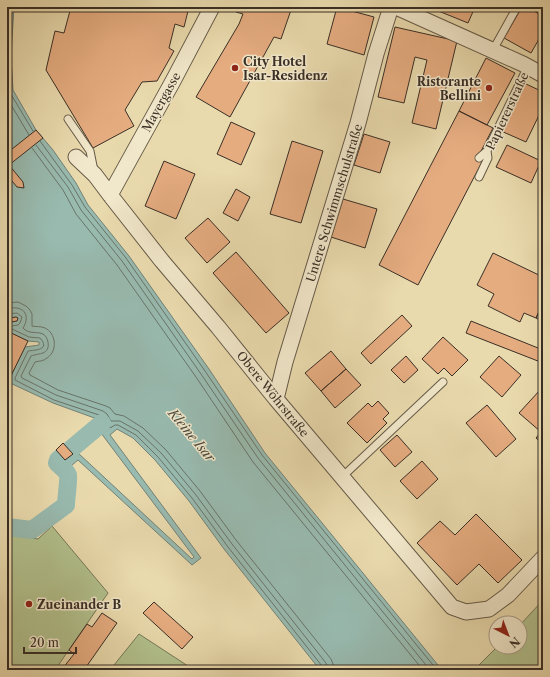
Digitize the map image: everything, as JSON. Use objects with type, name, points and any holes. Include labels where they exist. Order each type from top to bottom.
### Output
[{"type":"street","name":"Mayergasse","points":[[110,195],[212,7]]},
{"type":"street","name":"Untere Schwimmschulstraße","points":[[276,399],[285,362],[356,130],[376,54],[391,7]]},
{"type":"street","name":"Papiererstraße","points":[[396,7],[528,66],[543,75]]},
{"type":"street","name":"Obere Wöhrstraße","points":[[76,157],[95,176],[162,261],[276,399],[452,607],[466,612],[489,609],[508,595],[543,558]]},
{"type":"lane","points":[[493,50],[517,7]]},
{"type":"lane","name":"Papiererstraße","points":[[479,177],[488,158],[487,151],[528,66]]},
{"type":"lane","points":[[68,119],[90,151],[95,176]]},
{"type":"lane","points":[[479,158],[487,151]]},
{"type":"lane","points":[[342,477],[444,382]]},
{"type":"green space","points":[[52,526],[108,593],[55,670],[7,670],[7,534],[38,539]]},
{"type":"green space","points":[[543,600],[543,670],[474,670],[489,655],[528,655],[528,616]]},
{"type":"green space","points":[[139,634],[188,666],[191,669],[110,670]]},
{"type":"water","name":"Kleine Isar","points":[[7,7],[14,7],[11,56],[13,90],[36,130],[53,150],[76,183],[88,205],[129,256],[209,369],[265,453],[442,670],[320,670],[224,549],[189,501],[155,460],[133,438],[117,429],[110,435],[201,558],[192,565],[78,460],[65,471],[60,466],[77,452],[192,559],[194,557],[101,433],[106,428],[102,427],[100,420],[53,403],[8,382],[25,347],[39,345],[39,342],[28,341],[7,331],[7,324],[17,321],[18,318],[7,318]]},
{"type":"building","points":[[71,7],[189,7],[184,27],[175,24],[169,48],[174,51],[157,81],[142,82],[125,110],[134,126],[93,148],[46,70],[55,31],[64,33]]},
{"type":"building","name":"City Hotel Isar-Residenz","points":[[238,7],[292,7],[281,39],[274,37],[230,117],[196,97],[239,24],[243,14],[236,12]]},
{"type":"building","points":[[337,7],[374,17],[364,55],[327,44]]},
{"type":"building","points":[[429,7],[443,7],[441,12]]},
{"type":"building","points":[[443,7],[475,7],[468,23],[441,12]]},
{"type":"building","points":[[522,7],[527,7],[543,16],[543,32],[531,53],[504,38]]},
{"type":"building","points":[[527,7],[543,7],[543,16]]},
{"type":"building","points":[[395,27],[457,41],[436,129],[412,123],[427,60],[415,57],[404,103],[378,97]]},
{"type":"building","points":[[486,58],[515,73],[487,125],[459,111]]},
{"type":"building","points":[[524,83],[543,92],[543,107],[526,142],[501,131]]},
{"type":"building","points":[[459,111],[493,128],[478,157],[483,160],[418,285],[379,265]]},
{"type":"building","points":[[231,122],[255,133],[241,165],[217,154]]},
{"type":"building","points":[[36,130],[43,138],[9,165],[23,182],[24,188],[17,187],[7,175],[7,153]]},
{"type":"building","points":[[364,134],[390,142],[380,173],[354,165]]},
{"type":"building","points":[[292,141],[323,151],[301,223],[270,214]]},
{"type":"building","points":[[507,145],[541,161],[531,183],[496,167]]},
{"type":"building","points":[[164,161],[195,174],[176,219],[145,206]]},
{"type":"building","points":[[236,189],[250,197],[238,221],[223,213]]},
{"type":"building","points":[[343,199],[377,209],[365,248],[331,237]]},
{"type":"building","points":[[208,218],[230,242],[207,263],[185,238]]},
{"type":"building","points":[[236,252],[289,313],[266,333],[213,273]]},
{"type":"building","points":[[493,253],[543,277],[543,303],[536,318],[524,313],[520,322],[488,306],[494,294],[477,285]]},
{"type":"building","points":[[543,303],[543,322],[536,318]]},
{"type":"building","points":[[402,315],[412,326],[371,364],[361,353]]},
{"type":"building","points":[[7,318],[18,318],[17,321],[7,324]]},
{"type":"building","points":[[471,321],[543,350],[543,363],[466,333]]},
{"type":"building","points":[[7,331],[28,341],[7,384]]},
{"type":"building","points":[[443,337],[468,360],[452,376],[444,368],[438,374],[422,359]]},
{"type":"building","points":[[331,351],[346,369],[321,391],[305,373]]},
{"type":"building","points":[[406,356],[418,370],[404,383],[391,370]]},
{"type":"building","points":[[499,356],[521,375],[502,397],[480,377]]},
{"type":"building","points":[[346,369],[361,385],[335,408],[321,391]]},
{"type":"building","points":[[540,390],[543,393],[543,444],[536,438],[541,432],[519,413]]},
{"type":"building","points":[[378,401],[389,413],[383,419],[387,423],[367,443],[347,423],[368,403],[372,407]]},
{"type":"building","points":[[487,405],[516,439],[496,457],[466,423]]},
{"type":"building","points":[[397,435],[412,452],[395,467],[380,450]]},
{"type":"building","points":[[63,443],[73,454],[65,460],[56,450]]},
{"type":"building","points":[[422,461],[438,479],[417,499],[400,481]]},
{"type":"building","points":[[476,514],[522,560],[498,583],[479,564],[457,585],[417,543],[440,521],[455,535]]},
{"type":"building","points":[[154,602],[193,637],[182,649],[143,613]]},
{"type":"building","points":[[102,613],[117,623],[84,670],[66,670],[63,668],[74,654],[69,650],[87,624],[92,627]]},
{"type":"waterway","points":[[7,527],[32,530],[66,505],[68,475],[57,463],[58,460],[102,423]]},
{"type":"place","name":"City Hotel Isar-Residenz","points":[[235,68]]},
{"type":"place","name":"Ristorante Bellini","points":[[489,88]]},
{"type":"place","name":"Zueinander B","points":[[29,604]]}]
